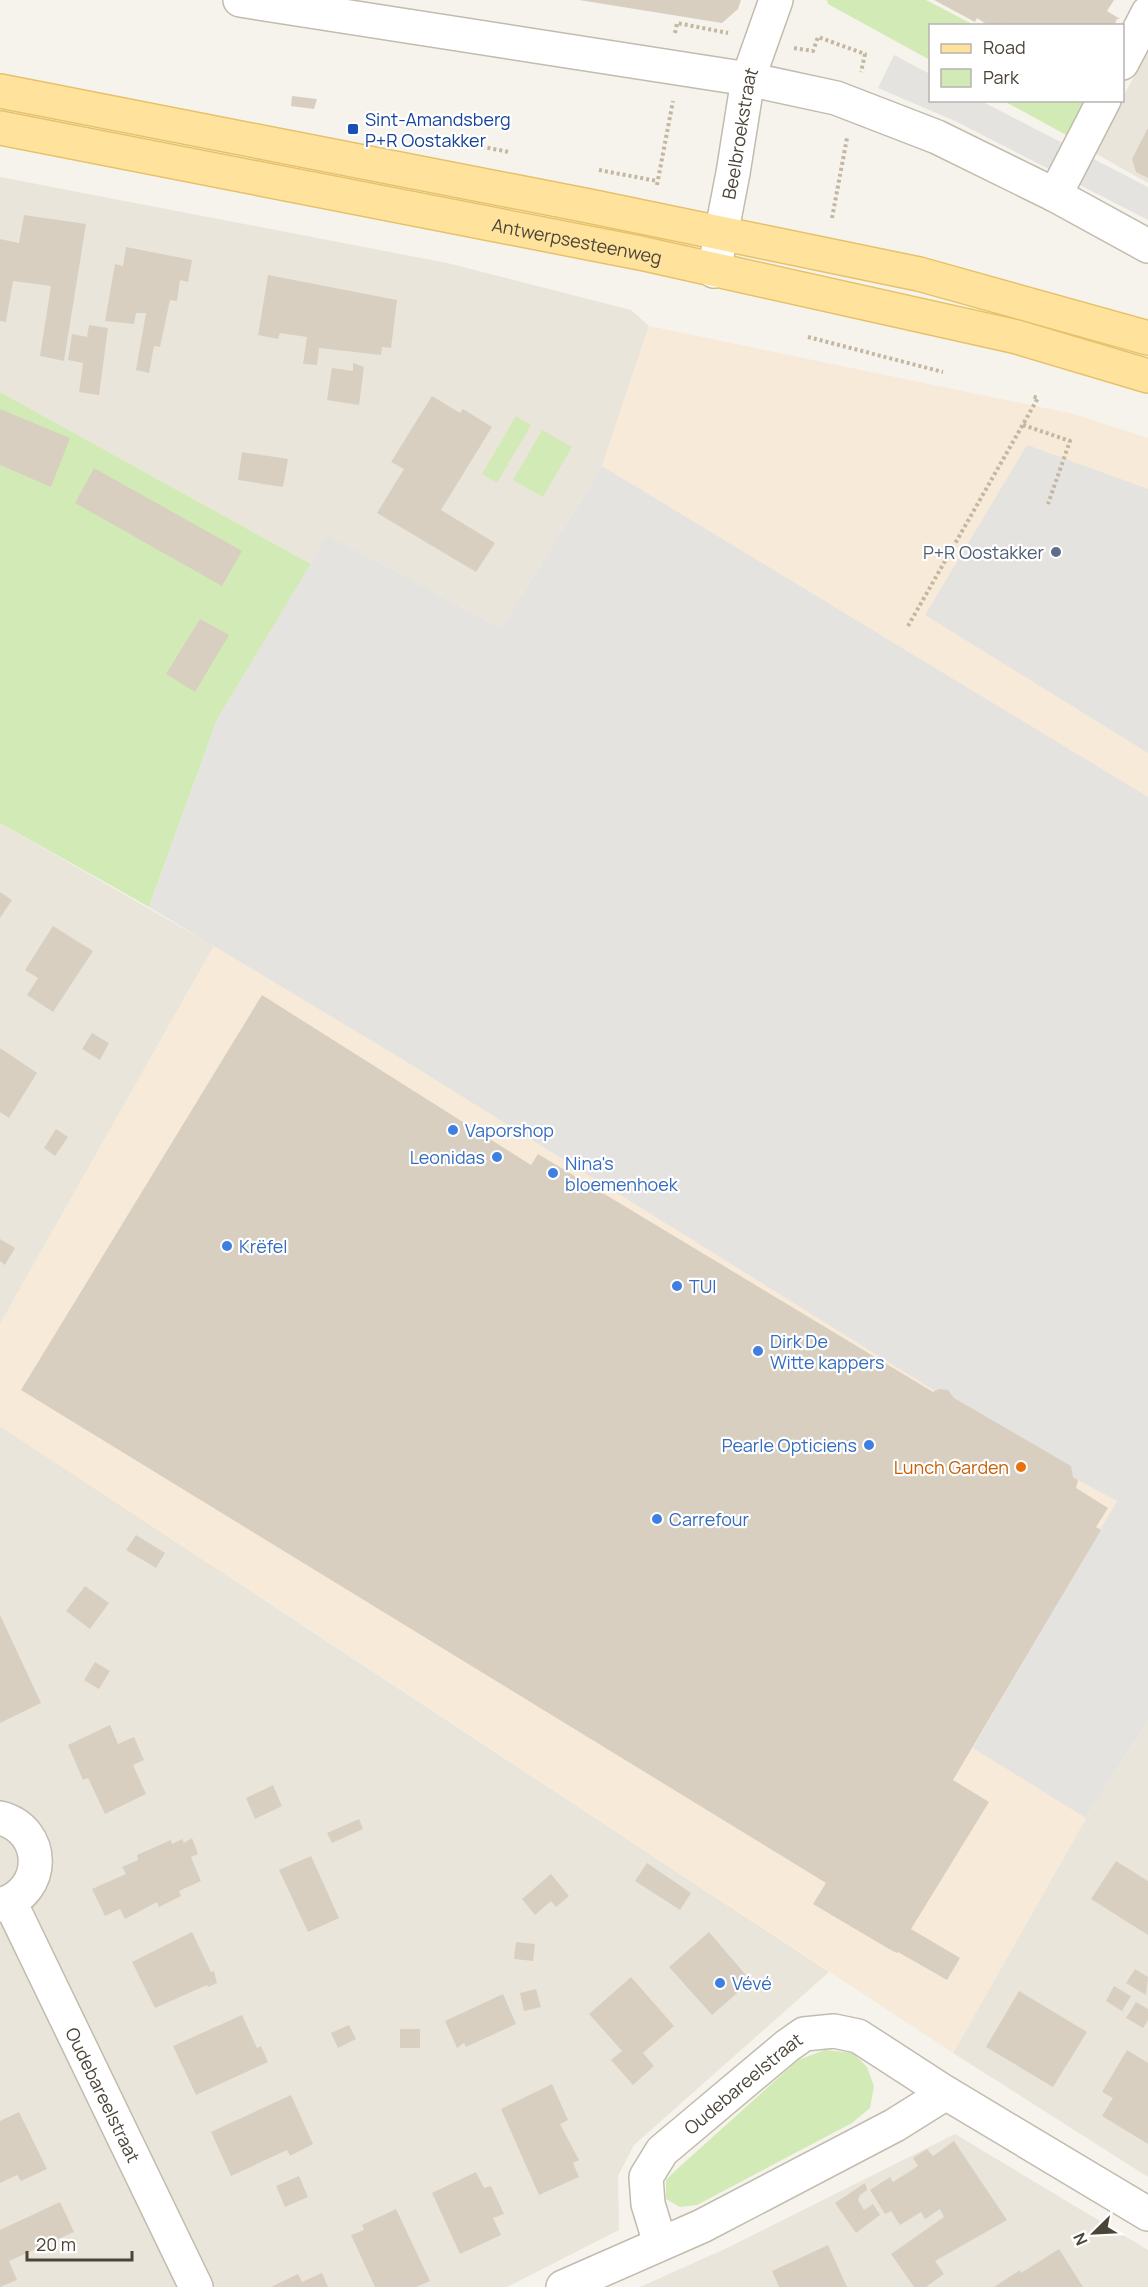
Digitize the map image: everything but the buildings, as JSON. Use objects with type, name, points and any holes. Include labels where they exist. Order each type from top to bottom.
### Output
[{"type":"main road","name":"Antwerpsesteenweg","points":[[0,91],[919,274],[1148,338]]},
{"type":"main road","name":"Antwerpsesteenweg","points":[[0,128],[640,253],[1017,338],[1148,376]]},
{"type":"street","points":[[240,0],[748,79],[854,103],[937,137],[1055,195],[1148,246]]},
{"type":"street","name":"Beelbroekstraat","points":[[714,271],[748,79],[776,0]]},
{"type":"street","points":[[1124,59],[1148,13]]},
{"type":"street","points":[[1055,195],[1103,102]]},
{"type":"street","name":"Oudebareelstraat","points":[[0,1818],[10,1820],[22,1829],[31,1841],[35,1855],[35,1869],[30,1883],[21,1894],[5,1904],[196,2287]]},
{"type":"street","name":"Oudebareelstraat","points":[[660,2243],[648,2204],[646,2177],[662,2151],[804,2034],[834,2031],[858,2036],[946,2094],[1148,2214]]},
{"type":"street","points":[[563,2287],[702,2226],[885,2130],[946,2094]]},
{"type":"path","points":[[656,189],[679,69]]},
{"type":"path","points":[[808,337],[943,372]]},
{"type":"path","points":[[908,626],[1038,398],[1031,396]]},
{"type":"path","points":[[1023,425],[1070,441],[1048,504]]},
{"type":"shaded area","points":[[1148,51],[1148,183],[1093,152],[1120,102],[1124,102],[1124,95]]},
{"type":"shaded area","points":[[894,55],[929,73],[929,102],[983,102],[1148,187],[1148,220],[955,121],[878,88]]},
{"type":"shaded area","points":[[0,177],[447,263],[631,310],[649,326],[602,466],[501,628],[329,536],[311,564],[0,392]]},
{"type":"shaded area","points":[[649,326],[1074,414],[1148,438],[1148,1720],[1086,1818],[953,2053],[0,1426],[0,1324],[214,946],[149,907],[328,535],[501,628],[602,466]]},
{"type":"shaded area","name":"P+R Oostakker","points":[[1027,445],[1148,489],[1148,753],[925,615]]},
{"type":"shaded area","points":[[602,466],[1148,797],[1148,1720],[1086,1818],[973,1748],[1117,1501],[1078,1480],[402,1059],[149,907],[217,720],[328,535],[501,628]]},
{"type":"shaded area","points":[[0,823],[214,946],[0,1324]]},
{"type":"shaded area","points":[[0,1426],[829,1972],[634,2145],[618,2176],[619,2230],[507,2287],[0,2287]]},
{"type":"shaded area","points":[[1148,1720],[1148,2177],[953,2053],[1086,1818]]},
{"type":"shaded area","points":[[955,2134],[1148,2250],[1148,2287],[640,2287],[727,2248]]},
{"type":"green space","points":[[827,0],[926,0],[972,24],[929,24],[929,59],[828,4]]},
{"type":"green space","points":[[1006,102],[1086,102],[1068,136]]},
{"type":"green space","points":[[0,392],[311,564],[217,720],[149,907],[0,823]]},
{"type":"green space","points":[[516,416],[531,425],[497,483],[482,474]]},
{"type":"green space","points":[[542,430],[572,447],[543,497],[513,480]]},
{"type":"green space","points":[[825,2050],[853,2053],[867,2067],[874,2086],[870,2108],[852,2123],[697,2205],[680,2207],[666,2199],[666,2180],[676,2170],[798,2060]]},
{"type":"place","name":"Sint-Amandsberg P+R Oostakker","points":[[353,129]]},
{"type":"place","name":"P+R Oostakker","points":[[1056,552]]},
{"type":"place","name":"Vaporshop","points":[[453,1130]]},
{"type":"place","name":"Leonidas","points":[[497,1157]]},
{"type":"place","name":"Nina's bloemenhoek","points":[[553,1173]]},
{"type":"place","name":"Krëfel","points":[[227,1246]]},
{"type":"place","name":"TUI","points":[[677,1286]]},
{"type":"place","name":"Dirk De Witte kappers","points":[[758,1351]]},
{"type":"place","name":"Pearle Opticiens","points":[[869,1445]]},
{"type":"place","name":"Lunch Garden","points":[[1021,1467]]},
{"type":"place","name":"Carrefour","points":[[657,1519]]},
{"type":"place","name":"Vévé","points":[[720,1983]]}]
